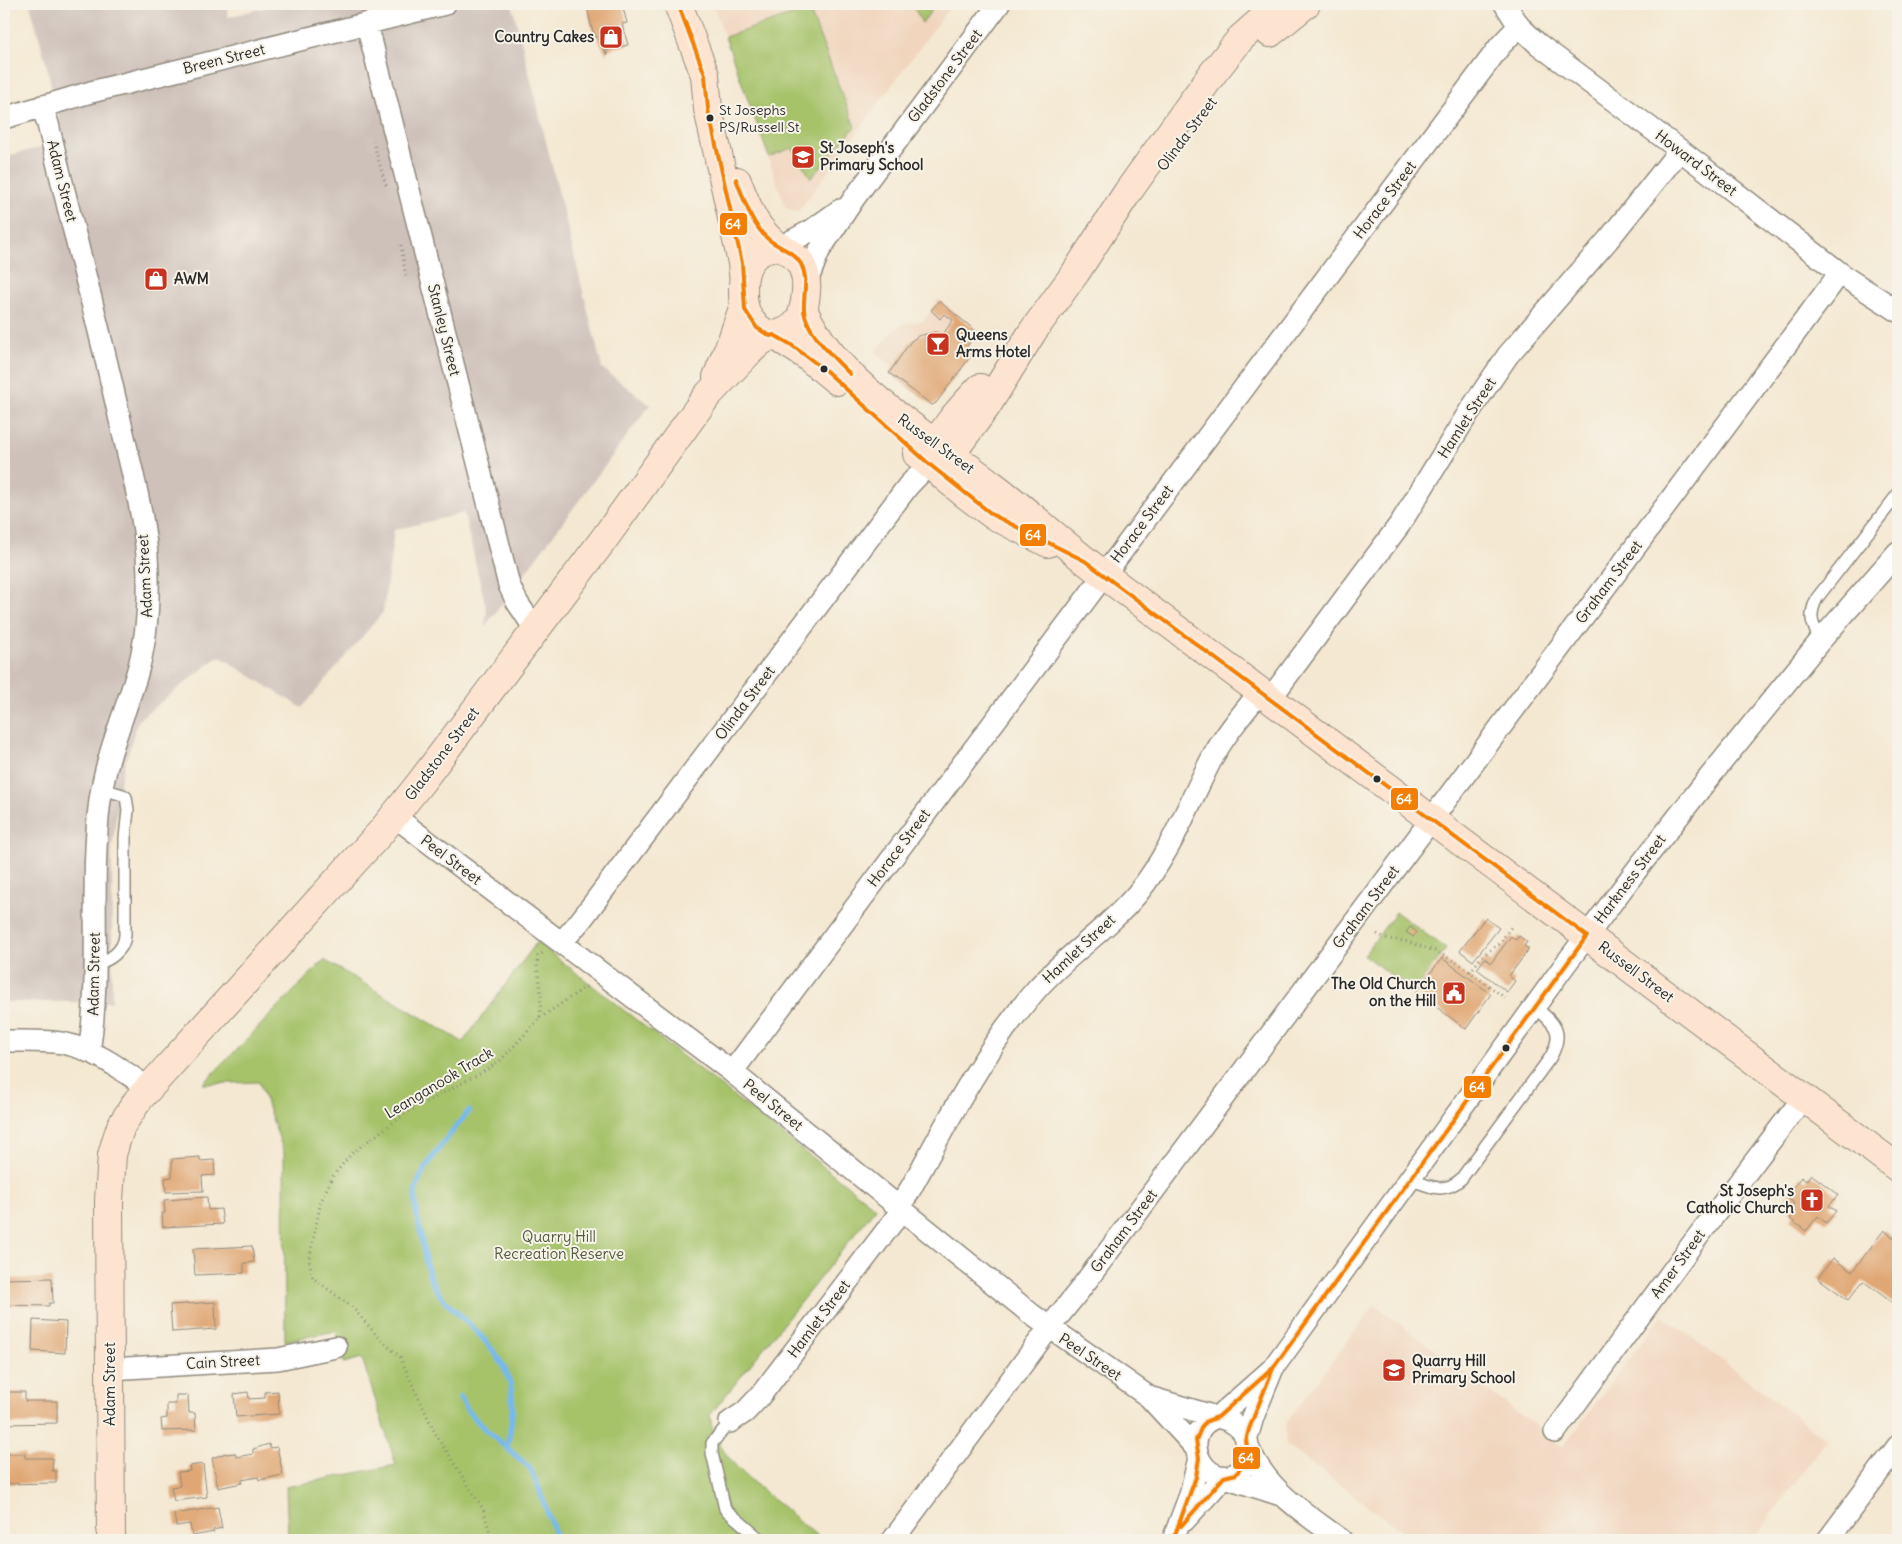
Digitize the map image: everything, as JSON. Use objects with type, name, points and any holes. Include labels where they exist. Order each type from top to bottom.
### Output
[{"type":"main road","points":[[659,4],[689,83],[708,109],[754,222],[763,234],[799,260],[804,271],[806,284],[804,311],[789,330],[772,336],[757,328],[750,320],[744,305],[742,263],[708,109],[705,75],[678,4]]},
{"type":"main road","name":"Olinda Street","points":[[1076,272],[1127,193],[1212,73],[1241,38],[1280,4]]},
{"type":"main road","name":"Olinda Street","points":[[938,454],[963,406],[1033,331],[1076,272],[1170,157],[1234,71],[1277,26],[1306,4]]},
{"type":"main road","points":[[743,274],[748,263],[755,256],[779,247]]},
{"type":"main road","name":"Gladstone Street","points":[[707,396],[732,340],[744,305]]},
{"type":"main road","name":"Russell Street","points":[[804,311],[818,338],[848,372],[938,454]]},
{"type":"main road","name":"Gladstone Street","points":[[148,1088],[205,1028],[394,816],[660,463],[707,396],[748,353],[760,342],[772,336]]},
{"type":"main road","name":"Russell Street","points":[[772,336],[797,349],[938,454],[1037,519],[1094,568],[1898,1168]]},
{"type":"main road","name":"Adam Street","points":[[110,1540],[109,1208],[112,1155],[121,1126],[148,1088]]},
{"type":"street","name":"Breen Street","points":[[4,118],[138,80],[445,4]]},
{"type":"street","name":"Gladstone Street","points":[[806,284],[819,252],[855,197],[999,4]]},
{"type":"street","name":"Howard Street","points":[[1505,4],[1519,26],[1538,44],[1840,273],[1898,311]]},
{"type":"street","name":"Stanley Street","points":[[367,24],[509,585],[517,602],[536,629]]},
{"type":"street","name":"Horace Street","points":[[732,1072],[1094,568],[1500,46],[1519,26]]},
{"type":"street","name":"Adam Street","points":[[42,106],[114,393],[140,507],[147,553],[148,613],[144,646],[136,677],[111,750],[102,789],[97,836],[94,1018],[90,1052]]},
{"type":"street","name":"Hamlet Street","points":[[730,1422],[746,1412],[760,1396],[900,1208],[976,1070],[1021,1008],[1058,967],[1130,902],[1153,872],[1177,832],[1210,761],[1221,743],[1265,696],[1400,524],[1459,428],[1508,355],[1608,240],[1680,150]]},
{"type":"street","name":"Gladstone Street","points":[[779,247],[804,236],[825,222],[855,197]]},
{"type":"street","name":"Graham Street","points":[[893,1540],[1049,1328],[1078,1292],[1840,273]]},
{"type":"street","name":"Olinda Street","points":[[562,942],[587,912],[908,486],[938,454]]},
{"type":"street","name":"Harkness Street","points":[[1247,1443],[1253,1416],[1273,1368],[1409,1179],[1587,936],[1703,785],[1820,641],[1898,552]]},
{"type":"street","name":"Peel Street","points":[[394,816],[732,1072],[1049,1328],[1150,1397],[1198,1453]]},
{"type":"street","points":[[4,1041],[62,1043],[90,1052],[116,1066],[148,1088]]},
{"type":"street","name":"Amer Street","points":[[1554,1432],[1690,1247],[1803,1098]]},
{"type":"street","name":"Cain Street","points":[[110,1369],[278,1359],[336,1348]]},
{"type":"street","name":"Harkness Street","points":[[1217,1417],[1273,1368]]},
{"type":"street","name":"Peel Street","points":[[1150,1397],[1217,1417]]},
{"type":"street","points":[[1175,1535],[1196,1477],[1198,1433],[1202,1426],[1217,1417],[1229,1419],[1240,1428],[1254,1462],[1281,1495],[1341,1540]]},
{"type":"street","points":[[1175,1535],[1224,1477],[1236,1474],[1242,1469],[1248,1456],[1247,1443]]},
{"type":"street","points":[[1828,1540],[1898,1446]]},
{"type":"street","points":[[1198,1453],[1208,1472],[1281,1495]]},
{"type":"lane","points":[[1820,641],[1811,618],[1811,610],[1816,598],[1898,494]]},
{"type":"lane","points":[[95,964],[108,961],[123,945],[125,935],[125,838],[128,804],[123,794],[102,789]]},
{"type":"lane","points":[[1409,1179],[1441,1189],[1455,1184],[1461,1179],[1554,1052],[1558,1039],[1555,1025],[1535,1007]]},
{"type":"lane","points":[[730,1422],[712,1443],[712,1453],[726,1509],[761,1540]]},
{"type":"path","points":[[373,141],[387,189]]},
{"type":"path","points":[[399,236],[406,278]]},
{"type":"path","points":[[1470,972],[1482,956],[1499,944],[1511,926]]},
{"type":"path","points":[[1377,934],[1388,939],[1405,941],[1435,951],[1470,972],[1505,998]]},
{"type":"path","points":[[540,1018],[541,994],[538,956],[562,942]]},
{"type":"path","name":"Leanganook Track","points":[[492,1540],[483,1509],[435,1433],[400,1357],[380,1339],[352,1307],[313,1278],[309,1260],[321,1201],[333,1176],[352,1153],[406,1113],[481,1073],[500,1060],[540,1018],[590,983]]},
{"type":"shaded area","points":[[30,4],[226,4],[228,17],[280,4],[512,4],[602,368],[650,405],[484,628],[487,612],[464,513],[394,530],[383,612],[302,708],[219,656],[138,720],[121,777],[112,849],[112,1002],[4,1002],[4,157],[64,141]]},
{"type":"shaded area","name":"St Joseph's Primary School","points":[[713,4],[952,4],[798,212],[786,208]]},
{"type":"shaded area","name":"Queens Arms Hotel","points":[[939,300],[979,331],[931,395],[875,353],[893,330],[905,323],[923,321]]},
{"type":"shaded area","name":"Quarry Hill Primary School","points":[[1375,1305],[1563,1447],[1662,1315],[1827,1440],[1752,1540],[1414,1540],[1286,1445],[1285,1424]]},
{"type":"green space","points":[[912,4],[936,4],[922,23]]},
{"type":"green space","points":[[809,9],[855,127],[811,178],[792,148],[769,157],[725,37]]},
{"type":"green space","points":[[1396,912],[1446,949],[1413,992],[1364,955]]},
{"type":"green space","name":"Quarry Hill Recreation Reserve","points":[[537,942],[876,1208],[710,1415],[718,1441],[733,1463],[822,1540],[288,1540],[286,1487],[396,1465],[362,1358],[344,1363],[336,1331],[285,1341],[284,1152],[259,1082],[203,1084],[324,960],[463,1042]]},
{"type":"building","name":"Country Cakes","points":[[622,4],[627,23],[622,24],[628,45],[607,50],[607,55],[592,29],[587,6]]},
{"type":"building","name":"Queens Arms Hotel","points":[[939,301],[977,332],[966,348],[973,353],[936,403],[932,405],[889,373],[911,341],[918,336],[935,332],[943,334],[953,320],[944,314],[940,319],[931,310]]},
{"type":"building","name":"The Old Church on the Hill","points":[[1485,918],[1499,928],[1473,961],[1460,951]]},
{"type":"building","points":[[1410,927],[1417,932],[1413,937],[1406,932]]},
{"type":"building","name":"The Old Church on the Hill","points":[[1511,936],[1516,940],[1519,936],[1527,942],[1524,946],[1529,949],[1509,976],[1515,981],[1507,992],[1477,969],[1485,958],[1491,963]]},
{"type":"building","name":"The Old Church on the Hill","points":[[1442,958],[1491,994],[1466,1029],[1416,992]]},
{"type":"building","points":[[200,1157],[200,1161],[214,1160],[215,1175],[202,1176],[203,1191],[166,1192],[165,1178],[172,1177],[172,1159]]},
{"type":"building","name":"St Joseph's Catholic Church","points":[[1811,1174],[1838,1195],[1829,1206],[1836,1211],[1826,1223],[1818,1216],[1806,1231],[1790,1219],[1794,1214],[1789,1210],[1794,1203],[1786,1197],[1801,1177],[1806,1181]]},
{"type":"building","points":[[207,1197],[208,1210],[221,1209],[223,1224],[163,1227],[162,1213],[165,1213],[164,1200]]},
{"type":"building","points":[[1884,1230],[1898,1241],[1898,1307],[1863,1281],[1848,1300],[1818,1278],[1833,1258],[1852,1272]]},
{"type":"building","points":[[252,1246],[254,1262],[244,1263],[244,1273],[195,1275],[193,1249]]},
{"type":"building","points":[[52,1278],[53,1303],[49,1303],[49,1306],[4,1305],[4,1279]]},
{"type":"building","points":[[215,1302],[216,1329],[172,1332],[170,1305]]},
{"type":"building","points":[[33,1320],[66,1322],[65,1353],[32,1351]]},
{"type":"building","points":[[278,1391],[279,1414],[236,1417],[234,1394],[248,1392],[249,1399],[265,1398],[265,1392]]},
{"type":"building","points":[[4,1392],[25,1392],[25,1401],[57,1401],[57,1423],[4,1424]]},
{"type":"building","points":[[176,1395],[188,1395],[189,1413],[195,1413],[196,1430],[162,1431],[161,1419],[167,1418],[167,1404],[176,1404]]},
{"type":"building","points":[[269,1444],[270,1448],[277,1447],[283,1475],[259,1480],[258,1477],[242,1480],[242,1483],[218,1488],[212,1458],[226,1453],[235,1453],[236,1457],[253,1454],[253,1449]]},
{"type":"building","points":[[4,1454],[25,1454],[25,1458],[53,1458],[52,1471],[56,1471],[56,1483],[4,1484]]},
{"type":"building","points":[[203,1464],[207,1497],[174,1501],[171,1487],[180,1486],[178,1472],[190,1471],[189,1466]]},
{"type":"building","points":[[218,1507],[222,1528],[213,1530],[214,1532],[192,1536],[190,1524],[176,1526],[174,1514]]},
{"type":"building","points":[[55,1537],[56,1540],[16,1540],[16,1538]]},
{"type":"waterway","points":[[469,1111],[455,1127],[424,1171],[416,1189],[415,1206],[426,1264],[434,1285],[444,1300],[494,1351],[508,1378],[512,1392],[512,1408],[507,1447]]},
{"type":"waterway","points":[[460,1397],[468,1411],[486,1430],[530,1468],[557,1540]]},
{"type":"transit line","name":"64","points":[[678,4],[705,75],[708,109],[742,263],[745,310],[757,328],[770,336],[774,335],[790,344],[825,370],[929,464],[993,515],[1085,561],[1587,936]]},
{"type":"transit line","name":"64","points":[[736,179],[749,211],[762,233],[794,256],[801,264],[805,275],[804,310],[810,327],[822,345],[850,374]]},
{"type":"transit line","name":"64","points":[[1173,1540],[1196,1477],[1199,1458],[1196,1440],[1202,1426],[1207,1421],[1218,1417],[1273,1368],[1587,936]]},
{"type":"transit line","name":"64","points":[[1181,1526],[1224,1477],[1236,1474],[1245,1463],[1248,1451],[1246,1441],[1249,1429],[1274,1366]]},
{"type":"place","name":"Country Cakes","points":[[611,37]]},
{"type":"place","name":"St Josephs PS/Russell St","points":[[710,118]]},
{"type":"place","name":"St Joseph's Primary School","points":[[803,157]]},
{"type":"place","name":"AWM","points":[[156,279]]},
{"type":"place","name":"Queens Arms Hotel","points":[[938,344]]},
{"type":"place","name":"The Old Church on the Hill","points":[[1454,993]]},
{"type":"place","name":"St Joseph's Catholic Church","points":[[1812,1200]]},
{"type":"place","name":"Quarry Hill Primary School","points":[[1394,1370]]}]
